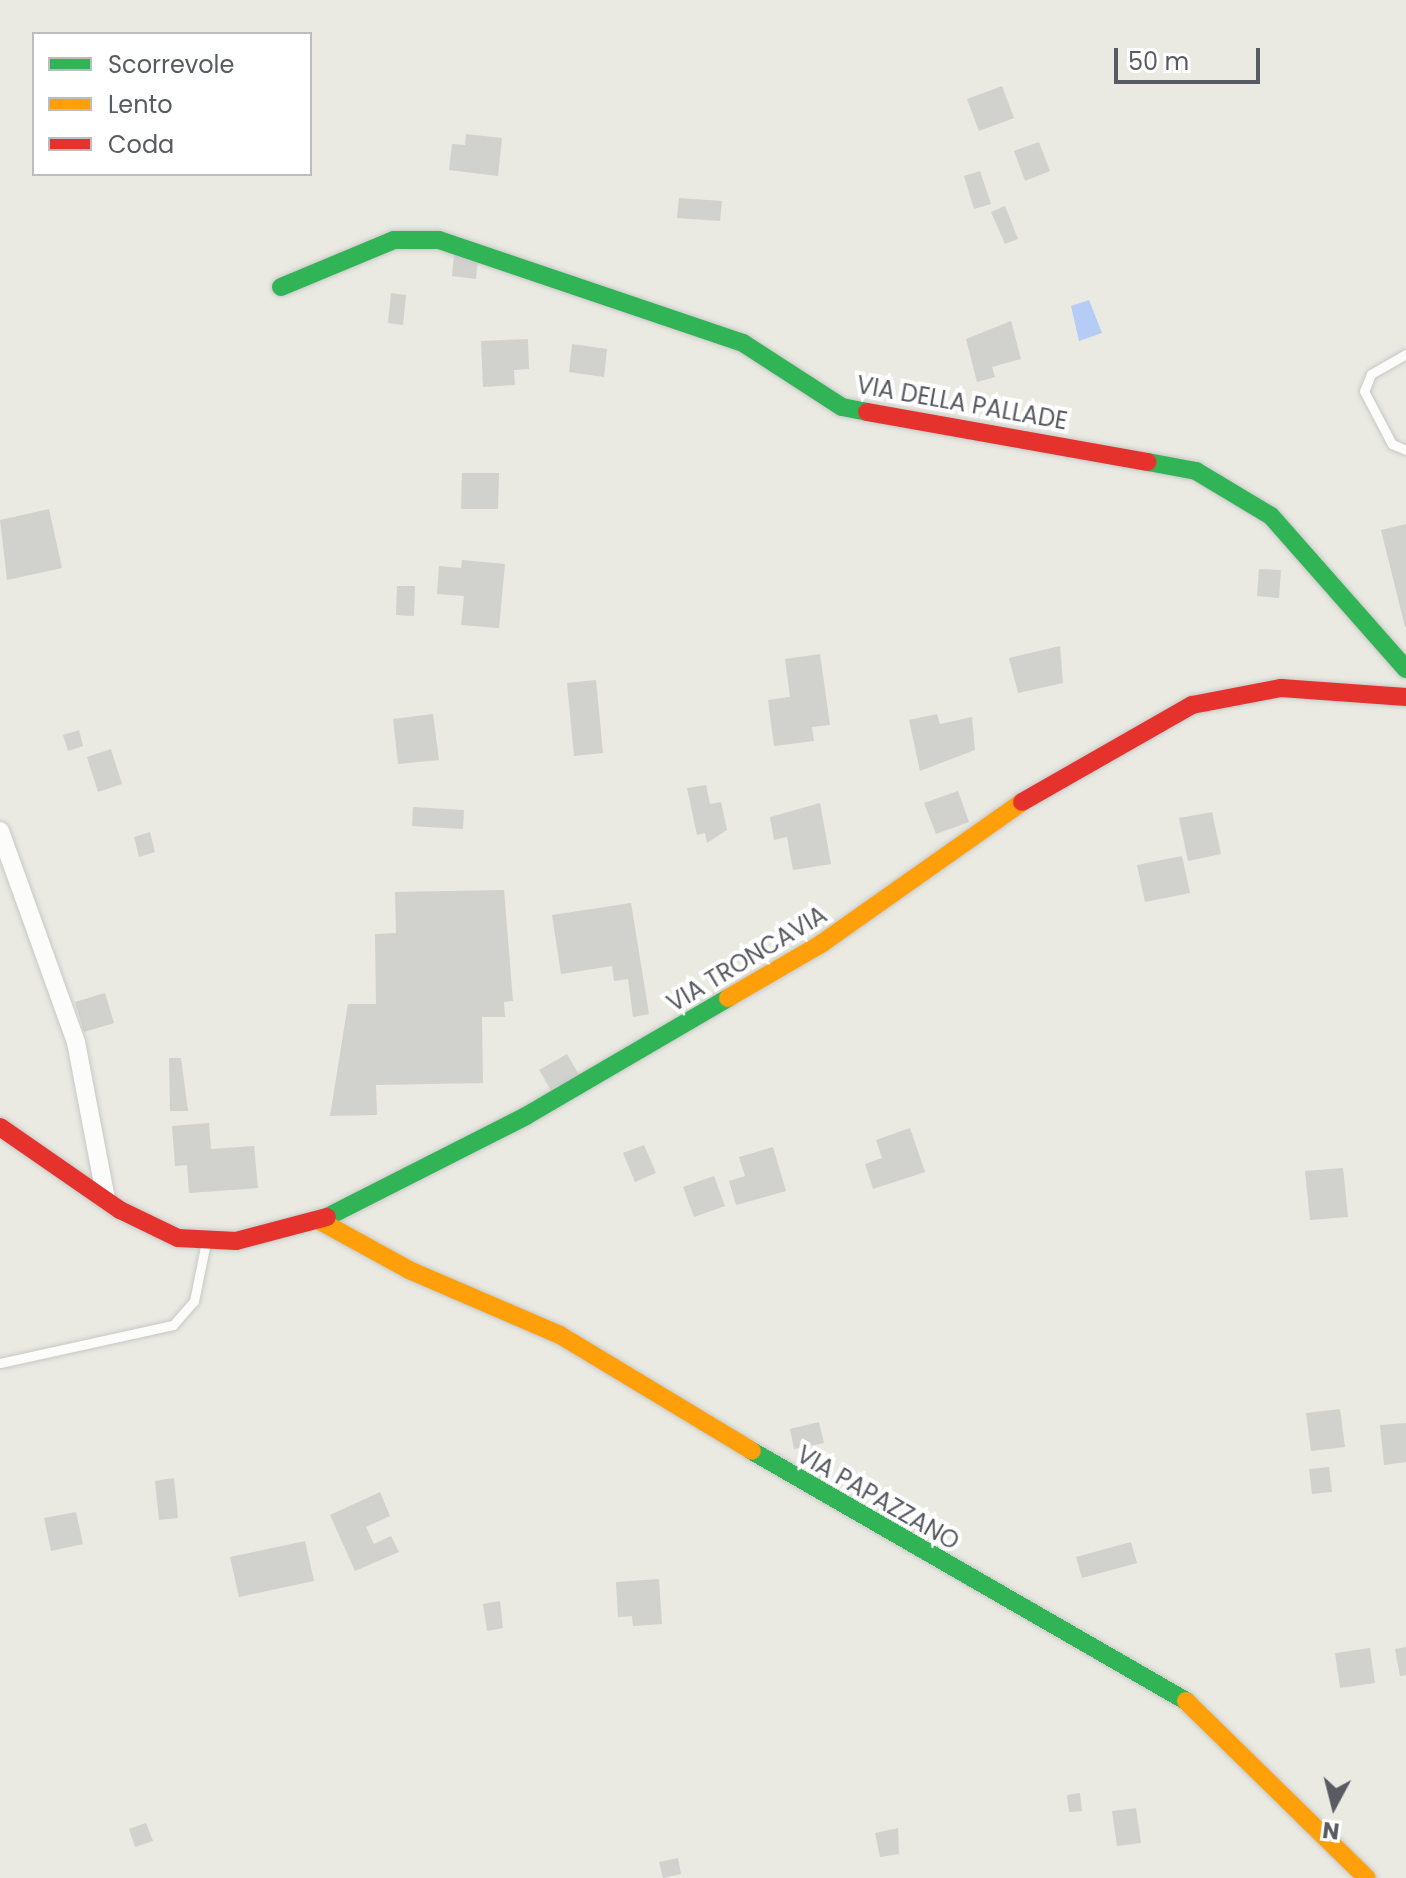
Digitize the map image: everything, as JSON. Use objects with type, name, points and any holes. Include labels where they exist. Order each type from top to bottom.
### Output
[{"type":"street","name":"VIA DELLA PALLADE","points":[[281,287],[394,240],[439,240],[617,306],[735,339],[836,405],[1196,471],[1271,516],[1406,669]]},
{"type":"street","name":"VIA TRONCAVIA","points":[[0,1127],[106,1199],[178,1238],[206,1242],[320,1221],[526,1116],[808,952],[1024,801],[1192,705],[1281,688],[1406,697]]},
{"type":"street","points":[[0,831],[76,1042],[106,1199]]},
{"type":"street","name":"VIA PAPAZZANO","points":[[320,1221],[409,1270],[568,1339],[902,1541],[1154,1677],[1209,1718],[1367,1878]]},
{"type":"lane","points":[[1406,354],[1371,374],[1364,391],[1392,444],[1406,450]]},
{"type":"lane","points":[[0,1363],[173,1325],[194,1301],[206,1242]]},
{"type":"water","points":[[1089,300],[1102,333],[1079,341],[1071,306]]},
{"type":"building","points":[[1002,86],[1014,118],[979,131],[967,99]]},
{"type":"building","points":[[466,134],[502,138],[498,176],[449,170],[452,144],[465,145]]},
{"type":"building","points":[[1039,142],[1050,171],[1025,181],[1014,151]]},
{"type":"building","points":[[980,171],[991,204],[974,209],[964,176]]},
{"type":"building","points":[[679,198],[722,201],[720,221],[677,218]]},
{"type":"building","points":[[1005,206],[1018,239],[1005,244],[991,212]]},
{"type":"building","points":[[454,254],[478,257],[476,279],[452,276]]},
{"type":"building","points":[[391,293],[406,295],[403,325],[388,323]]},
{"type":"building","points":[[1011,321],[1021,359],[992,367],[995,377],[977,382],[966,339]]},
{"type":"building","points":[[528,339],[529,369],[514,370],[515,385],[483,387],[481,341]]},
{"type":"building","points":[[572,344],[607,349],[604,377],[569,372]]},
{"type":"building","points":[[462,473],[499,473],[498,509],[461,509]]},
{"type":"building","points":[[49,509],[62,568],[7,580],[0,520]]},
{"type":"building","points":[[1406,524],[1406,627],[1405,627],[1381,530]]},
{"type":"building","points":[[462,560],[505,564],[499,628],[461,625],[464,596],[437,594],[439,566],[461,568]]},
{"type":"building","points":[[1259,569],[1281,570],[1279,598],[1257,596]]},
{"type":"building","points":[[397,586],[415,586],[414,616],[396,615]]},
{"type":"building","points":[[1060,646],[1063,683],[1018,693],[1009,658]]},
{"type":"building","points":[[820,654],[830,725],[812,727],[814,741],[774,746],[768,700],[790,697],[785,659]]},
{"type":"building","points":[[596,680],[603,753],[574,756],[567,683]]},
{"type":"building","points":[[433,714],[439,760],[398,764],[393,719]]},
{"type":"building","points":[[937,714],[940,724],[972,717],[975,750],[920,771],[909,720]]},
{"type":"building","points":[[79,730],[83,746],[68,751],[63,735]]},
{"type":"building","points":[[111,749],[122,784],[98,792],[87,757]]},
{"type":"building","points":[[706,785],[710,804],[721,802],[727,830],[707,843],[705,833],[697,835],[687,788]]},
{"type":"building","points":[[958,791],[969,822],[936,834],[924,803]]},
{"type":"building","points":[[820,803],[831,864],[793,870],[787,837],[774,840],[770,817]]},
{"type":"building","points":[[413,807],[464,810],[463,829],[412,826]]},
{"type":"building","points":[[1212,812],[1221,854],[1188,861],[1179,818]]},
{"type":"building","points":[[150,832],[155,852],[139,857],[134,837]]},
{"type":"building","points":[[1182,856],[1190,893],[1145,902],[1137,865]]},
{"type":"building","points":[[504,890],[513,1001],[504,1002],[505,1017],[482,1017],[483,1083],[376,1085],[377,1115],[330,1116],[348,1004],[376,1004],[375,934],[396,933],[395,892]]},
{"type":"building","points":[[631,903],[649,1014],[633,1017],[628,979],[614,981],[612,966],[561,974],[552,915]]},
{"type":"building","points":[[105,993],[114,1023],[84,1032],[75,1002]]},
{"type":"building","points":[[567,1054],[579,1075],[552,1092],[539,1070]]},
{"type":"building","points":[[169,1058],[181,1058],[188,1111],[170,1111]]},
{"type":"building","points":[[209,1123],[211,1149],[254,1146],[258,1188],[189,1193],[187,1165],[175,1166],[172,1126]]},
{"type":"building","points":[[910,1128],[925,1172],[873,1189],[865,1164],[882,1158],[876,1140]]},
{"type":"building","points":[[644,1145],[656,1173],[635,1182],[623,1153]]},
{"type":"building","points":[[773,1147],[786,1191],[736,1205],[729,1181],[745,1176],[739,1157]]},
{"type":"building","points":[[1343,1168],[1348,1217],[1310,1220],[1305,1171]]},
{"type":"building","points":[[714,1176],[725,1206],[694,1217],[683,1187]]},
{"type":"building","points":[[1340,1409],[1345,1447],[1311,1451],[1306,1413]]},
{"type":"building","points":[[819,1422],[824,1443],[794,1449],[790,1429]]},
{"type":"building","points":[[1406,1423],[1406,1462],[1384,1465],[1380,1425]]},
{"type":"building","points":[[1329,1467],[1332,1492],[1312,1494],[1309,1469]]},
{"type":"building","points":[[174,1478],[178,1518],[159,1520],[155,1481]]},
{"type":"building","points":[[380,1492],[390,1516],[366,1527],[374,1544],[391,1536],[399,1552],[355,1571],[330,1515]]},
{"type":"building","points":[[76,1512],[83,1544],[51,1551],[44,1518]]},
{"type":"building","points":[[305,1541],[314,1581],[239,1597],[230,1557]]},
{"type":"building","points":[[1131,1542],[1137,1563],[1082,1578],[1076,1557]]},
{"type":"building","points":[[659,1579],[662,1624],[633,1626],[632,1616],[618,1617],[616,1582]]},
{"type":"building","points":[[500,1601],[503,1628],[487,1631],[483,1604]]},
{"type":"building","points":[[1406,1647],[1406,1675],[1400,1676],[1395,1649]]},
{"type":"building","points":[[1370,1648],[1375,1683],[1340,1688],[1335,1653]]},
{"type":"building","points":[[1080,1793],[1082,1811],[1069,1812],[1067,1795]]},
{"type":"building","points":[[1136,1808],[1141,1843],[1117,1846],[1112,1811]]},
{"type":"building","points":[[146,1823],[153,1841],[135,1847],[129,1829]]},
{"type":"building","points":[[898,1828],[899,1854],[880,1857],[875,1833]]},
{"type":"building","points":[[678,1858],[681,1874],[663,1878],[659,1862]]},
{"type":"traffic: fast","points":[[281,287],[394,240],[439,240],[743,343],[842,407],[867,412]]},
{"type":"traffic: fast","points":[[1148,462],[1196,471],[1271,516],[1406,669]]},
{"type":"traffic: fast","points":[[327,1217],[526,1116],[728,998]]},
{"type":"traffic: fast","points":[[752,1451],[1186,1701]]},
{"type":"traffic: slow","points":[[728,998],[821,944],[1022,802]]},
{"type":"traffic: slow","points":[[320,1221],[409,1270],[560,1335],[752,1451]]},
{"type":"traffic: slow","points":[[1186,1701],[1367,1878]]},
{"type":"traffic: jam","points":[[867,412],[1148,462]]},
{"type":"traffic: jam","points":[[1022,802],[1192,705],[1281,688],[1406,697]]},
{"type":"traffic: jam","points":[[0,1127],[120,1210],[178,1238],[236,1241],[327,1217]]}]
